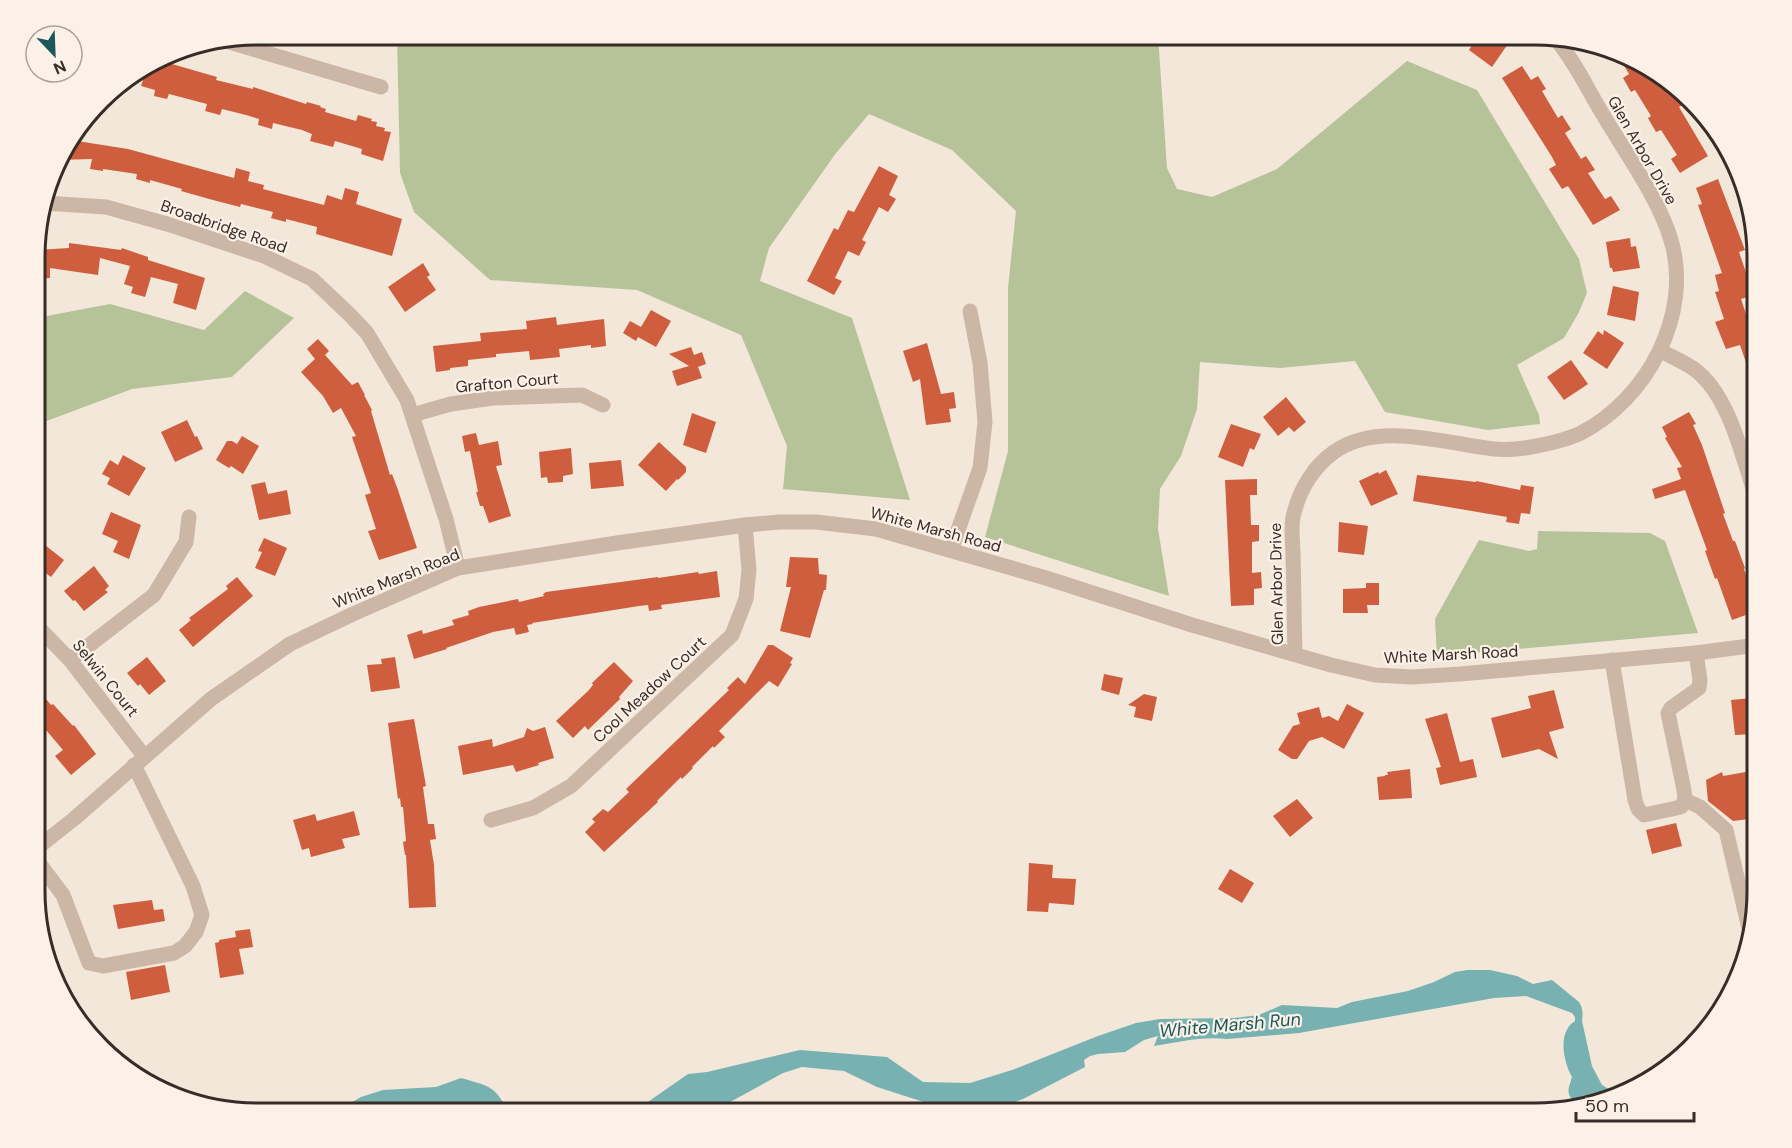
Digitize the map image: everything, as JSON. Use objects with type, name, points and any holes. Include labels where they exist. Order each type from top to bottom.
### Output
[{"type":"street","points":[[243,45],[381,87]]},
{"type":"street","name":"Glen Arbor Drive","points":[[1295,653],[1293,515],[1302,488],[1316,469],[1335,452],[1355,441],[1382,436],[1409,436],[1497,449],[1548,444],[1580,433],[1606,416],[1635,391],[1661,351],[1676,292],[1676,267],[1671,241],[1656,203],[1560,47]]},
{"type":"street","name":"Broadbridge Road","points":[[52,203],[106,207],[167,224],[264,256],[312,279],[367,333],[407,400],[446,519],[458,568]]},
{"type":"street","points":[[951,549],[980,468],[985,422],[980,363],[970,311]]},
{"type":"street","points":[[1661,351],[1693,368],[1719,396],[1729,416],[1747,471]]},
{"type":"street","name":"Grafton Court","points":[[412,415],[451,404],[493,398],[582,395],[603,405]]},
{"type":"street","points":[[70,660],[154,595],[186,542],[189,518]]},
{"type":"street","name":"White Marsh Road","points":[[45,842],[211,699],[290,644],[353,614],[458,568],[745,525],[780,522],[843,524],[876,529],[951,549],[1192,625],[1331,665],[1375,675],[1412,677],[1460,674],[1747,646]]},
{"type":"street","name":"Cool Meadow Court","points":[[491,820],[533,808],[571,786],[732,635],[746,599],[749,570],[745,525]]},
{"type":"street","name":"Selwin Court","points":[[45,634],[70,660],[139,760],[193,886],[202,915],[196,932],[185,946],[174,953],[103,966],[89,963],[63,895],[45,872]]},
{"type":"street","points":[[1612,660],[1635,800],[1638,809],[1644,815],[1681,807],[1685,800],[1668,713],[1671,708],[1699,688],[1696,653]]},
{"type":"street","points":[[1685,800],[1700,807],[1726,830],[1746,914]]},
{"type":"green space","points":[[397,45],[1159,45],[1167,168],[1177,189],[1212,197],[1277,169],[1407,61],[1477,90],[1579,259],[1587,293],[1564,338],[1517,365],[1539,415],[1540,424],[1488,430],[1385,412],[1355,361],[1280,368],[1200,362],[1197,409],[1181,456],[1160,489],[1158,529],[1169,596],[985,537],[1008,451],[1008,288],[1016,211],[952,150],[869,114],[836,153],[769,248],[760,281],[852,318],[910,500],[783,489],[787,446],[741,335],[637,290],[490,280],[414,212],[400,173]]},
{"type":"green space","points":[[245,291],[294,318],[232,377],[132,389],[45,422],[45,316],[110,304],[204,330]]},
{"type":"green space","points":[[1538,531],[1650,533],[1665,541],[1698,633],[1437,658],[1435,619],[1479,540],[1529,551],[1537,549]]},
{"type":"water","name":"White Marsh Run","points":[[1490,970],[1517,976],[1533,984],[1552,980],[1579,1002],[1592,1066],[1602,1085],[1609,1090],[1572,1100],[1568,1092],[1572,1077],[1565,1060],[1563,1046],[1565,1033],[1575,1021],[1575,1017],[1572,1013],[1526,996],[1494,998],[1299,1033],[1200,1039],[1154,1046],[1158,1036],[1144,1040],[1125,1052],[1090,1056],[1084,1060],[1085,1067],[1012,1103],[927,1103],[877,1087],[844,1071],[802,1067],[783,1073],[727,1103],[646,1103],[688,1074],[707,1072],[800,1050],[887,1057],[923,1082],[970,1083],[1012,1070],[1136,1023],[1160,1019],[1234,1018],[1259,1015],[1282,1005],[1337,1008],[1352,1002],[1408,991],[1455,972]]},
{"type":"water","points":[[461,1078],[491,1088],[504,1103],[350,1103],[383,1090],[436,1087]]},
{"type":"building","points":[[1472,45],[1507,45],[1492,67],[1469,50]]},
{"type":"building","points":[[170,64],[217,77],[216,80],[253,89],[253,87],[306,104],[307,102],[321,106],[326,109],[325,112],[356,121],[358,115],[372,119],[371,121],[377,122],[376,126],[391,132],[383,161],[361,154],[362,149],[335,141],[333,147],[310,141],[312,134],[302,130],[273,123],[272,129],[258,125],[259,119],[246,115],[222,109],[220,115],[205,111],[207,104],[169,94],[167,99],[154,96],[155,90],[141,86],[144,78]]},
{"type":"building","points":[[1623,64],[1653,81],[1682,105],[1679,107],[1708,156],[1680,173],[1671,159],[1677,155],[1661,130],[1656,132],[1648,118],[1651,116],[1635,90],[1631,92],[1623,78],[1629,74]]},
{"type":"building","points":[[1522,66],[1531,80],[1538,76],[1546,89],[1542,91],[1558,118],[1562,115],[1571,129],[1565,133],[1581,159],[1586,156],[1595,170],[1588,173],[1605,199],[1611,196],[1620,210],[1593,225],[1568,186],[1562,189],[1549,169],[1556,165],[1552,157],[1502,78]]},
{"type":"building","points":[[79,141],[128,149],[234,178],[236,168],[250,172],[248,181],[264,185],[263,189],[324,205],[327,195],[342,200],[345,188],[359,192],[356,204],[402,219],[392,256],[316,234],[317,227],[286,219],[286,222],[271,218],[273,212],[213,200],[150,180],[150,183],[136,179],[137,174],[90,169],[92,159],[69,160]]},
{"type":"building","points":[[879,166],[898,176],[889,195],[896,199],[888,212],[879,207],[862,240],[866,242],[859,256],[848,251],[835,278],[842,281],[834,295],[807,281],[834,228],[838,230],[848,210],[854,212]]},
{"type":"building","points":[[1718,179],[1745,250],[1739,252],[1747,275],[1747,297],[1741,299],[1747,317],[1747,366],[1740,345],[1726,349],[1715,322],[1724,319],[1715,292],[1719,291],[1715,275],[1722,273],[1698,205],[1702,204],[1696,188]]},
{"type":"building","points":[[1630,238],[1631,247],[1636,246],[1640,268],[1613,272],[1610,268],[1606,242]]},
{"type":"building","points":[[69,243],[121,250],[122,248],[148,257],[148,260],[205,278],[196,310],[173,303],[178,284],[151,277],[145,297],[131,293],[133,287],[124,284],[130,266],[100,258],[98,275],[50,268],[50,278],[45,278],[45,249],[69,248]]},
{"type":"building","points":[[423,263],[430,275],[427,277],[436,290],[405,312],[388,287]]},
{"type":"building","points":[[1613,286],[1639,292],[1635,321],[1607,315]]},
{"type":"building","points":[[651,310],[671,321],[656,347],[638,337],[636,341],[623,333],[630,321],[641,327]]},
{"type":"building","points":[[556,317],[557,325],[604,319],[606,346],[591,348],[591,345],[559,349],[560,357],[530,360],[529,351],[496,354],[496,357],[468,360],[468,366],[436,372],[433,346],[481,341],[480,333],[527,329],[526,321]]},
{"type":"building","points":[[1604,330],[1624,343],[1607,369],[1583,353],[1598,331],[1603,335]]},
{"type":"building","points":[[318,339],[329,351],[325,355],[352,385],[358,382],[365,395],[372,410],[390,475],[392,474],[398,490],[417,548],[379,560],[368,531],[376,529],[365,495],[371,493],[352,437],[356,436],[341,408],[333,413],[323,396],[301,372],[315,359],[307,349]]},
{"type":"building","points":[[927,343],[941,394],[954,392],[956,408],[949,409],[951,422],[926,425],[920,379],[913,382],[903,351]]},
{"type":"building","points":[[691,347],[694,355],[702,352],[706,364],[698,367],[702,378],[677,386],[672,371],[689,366],[669,354]]},
{"type":"building","points":[[1571,360],[1588,384],[1564,400],[1547,377]]},
{"type":"building","points":[[1286,397],[1306,422],[1294,432],[1289,427],[1278,436],[1263,417]]},
{"type":"building","points":[[1689,412],[1696,424],[1693,425],[1725,513],[1723,514],[1745,568],[1747,615],[1732,620],[1717,578],[1715,579],[1685,490],[1655,499],[1652,489],[1681,479],[1677,468],[1682,467],[1665,438],[1667,437],[1662,427]]},
{"type":"building","points":[[692,413],[716,422],[706,453],[683,445]]},
{"type":"building","points":[[187,420],[203,449],[175,462],[161,432]]},
{"type":"building","points":[[1231,424],[1261,434],[1254,450],[1250,448],[1243,467],[1218,457]]},
{"type":"building","points":[[476,433],[479,445],[498,441],[502,465],[496,466],[511,516],[489,523],[483,506],[480,506],[470,451],[465,452],[462,436]]},
{"type":"building","points":[[242,436],[259,446],[243,474],[216,460],[227,441],[237,444]]},
{"type":"building","points":[[659,442],[686,467],[686,472],[666,491],[638,465]]},
{"type":"building","points":[[571,448],[573,474],[563,476],[563,482],[548,483],[547,477],[541,478],[539,452]]},
{"type":"building","points":[[123,455],[146,468],[129,496],[107,484],[110,478],[102,474],[110,460],[118,465]]},
{"type":"building","points":[[621,460],[624,486],[591,489],[589,463]]},
{"type":"building","points":[[1386,470],[1398,494],[1371,506],[1359,481]]},
{"type":"building","points":[[1417,475],[1476,481],[1520,490],[1521,485],[1534,487],[1530,514],[1521,513],[1519,524],[1506,522],[1507,517],[1413,501]]},
{"type":"building","points":[[1257,479],[1257,495],[1250,495],[1251,525],[1259,525],[1259,541],[1252,542],[1252,573],[1261,572],[1262,588],[1254,589],[1254,605],[1231,606],[1225,480]]},
{"type":"building","points":[[265,482],[268,494],[287,490],[291,514],[259,520],[251,485]]},
{"type":"building","points":[[111,512],[141,525],[129,559],[113,552],[118,541],[102,534]]},
{"type":"building","points":[[1339,522],[1368,526],[1364,555],[1338,552]]},
{"type":"building","points":[[264,538],[287,548],[275,576],[255,568],[262,552],[258,551]]},
{"type":"building","points":[[45,545],[64,560],[51,577],[45,573]]},
{"type":"building","points":[[790,557],[818,558],[819,574],[827,575],[826,590],[824,590],[810,638],[780,631],[791,587],[786,587]]},
{"type":"building","points":[[94,566],[109,586],[105,590],[108,592],[84,611],[64,591]]},
{"type":"building","points":[[717,571],[720,597],[661,605],[662,609],[649,611],[648,605],[532,623],[527,625],[529,632],[516,635],[514,628],[493,632],[414,659],[407,635],[422,630],[423,634],[454,625],[452,620],[469,615],[468,611],[479,607],[518,599],[519,602],[544,596],[546,592]]},
{"type":"building","points":[[237,577],[253,596],[193,647],[179,630],[191,620],[189,618],[228,589],[226,586]]},
{"type":"building","points":[[1366,583],[1379,583],[1379,605],[1367,605],[1368,613],[1343,613],[1343,589],[1366,588]]},
{"type":"building","points":[[768,645],[773,645],[793,658],[790,663],[792,664],[778,687],[769,681],[719,731],[725,737],[604,852],[585,832],[595,822],[592,819],[603,809],[608,812],[629,792],[626,789],[729,690],[727,688],[738,677],[745,684]]},
{"type":"building","points":[[147,657],[166,681],[149,695],[127,673]]},
{"type":"building","points":[[395,657],[400,688],[371,692],[367,665],[382,664],[381,659]]},
{"type":"building","points":[[614,662],[633,681],[619,697],[620,699],[588,730],[585,726],[573,738],[556,721]]},
{"type":"building","points":[[1104,674],[1123,678],[1119,695],[1101,690]]},
{"type":"building","points":[[1554,690],[1564,728],[1549,732],[1558,759],[1539,749],[1502,758],[1491,718],[1531,708],[1528,696]]},
{"type":"building","points":[[1144,694],[1157,697],[1152,721],[1134,717],[1136,707],[1128,705]]},
{"type":"building","points":[[45,698],[74,725],[96,754],[71,775],[55,756],[63,750],[46,730]]},
{"type":"building","points":[[1747,698],[1747,734],[1735,735],[1731,700]]},
{"type":"building","points":[[1347,704],[1364,713],[1344,749],[1322,737],[1309,741],[1297,759],[1292,759],[1278,750],[1293,726],[1300,724],[1297,713],[1319,707],[1322,718],[1329,716],[1338,721]]},
{"type":"building","points":[[1447,713],[1460,762],[1473,759],[1477,777],[1440,785],[1436,768],[1441,767],[1425,719]]},
{"type":"building","points":[[414,719],[426,786],[423,787],[428,824],[434,824],[436,839],[430,840],[436,907],[409,908],[406,855],[403,842],[406,841],[403,807],[401,807],[400,798],[398,799],[388,723]]},
{"type":"building","points":[[545,727],[554,758],[516,772],[513,765],[463,775],[458,746],[492,739],[493,747],[524,737],[527,728],[533,731]]},
{"type":"building","points":[[1410,769],[1412,798],[1379,800],[1377,777],[1388,775],[1387,772]]},
{"type":"building","points":[[1722,772],[1723,776],[1747,772],[1747,819],[1733,821],[1708,801],[1706,780]]},
{"type":"building","points":[[1297,799],[1313,818],[1290,837],[1273,816]]},
{"type":"building","points":[[354,811],[360,835],[342,839],[345,848],[311,857],[309,848],[302,850],[293,820],[315,814],[317,821]]},
{"type":"building","points":[[1676,823],[1682,846],[1652,854],[1646,830]]},
{"type":"building","points":[[1029,863],[1053,865],[1052,878],[1076,879],[1074,905],[1049,903],[1048,912],[1027,911]]},
{"type":"building","points":[[1230,869],[1254,883],[1242,903],[1218,889]]},
{"type":"building","points":[[152,900],[154,910],[163,909],[165,921],[118,929],[113,905]]},
{"type":"building","points":[[250,929],[253,947],[239,949],[244,974],[220,978],[215,943],[236,937],[235,931]]},
{"type":"building","points":[[165,965],[170,992],[131,1000],[126,972]]}]
